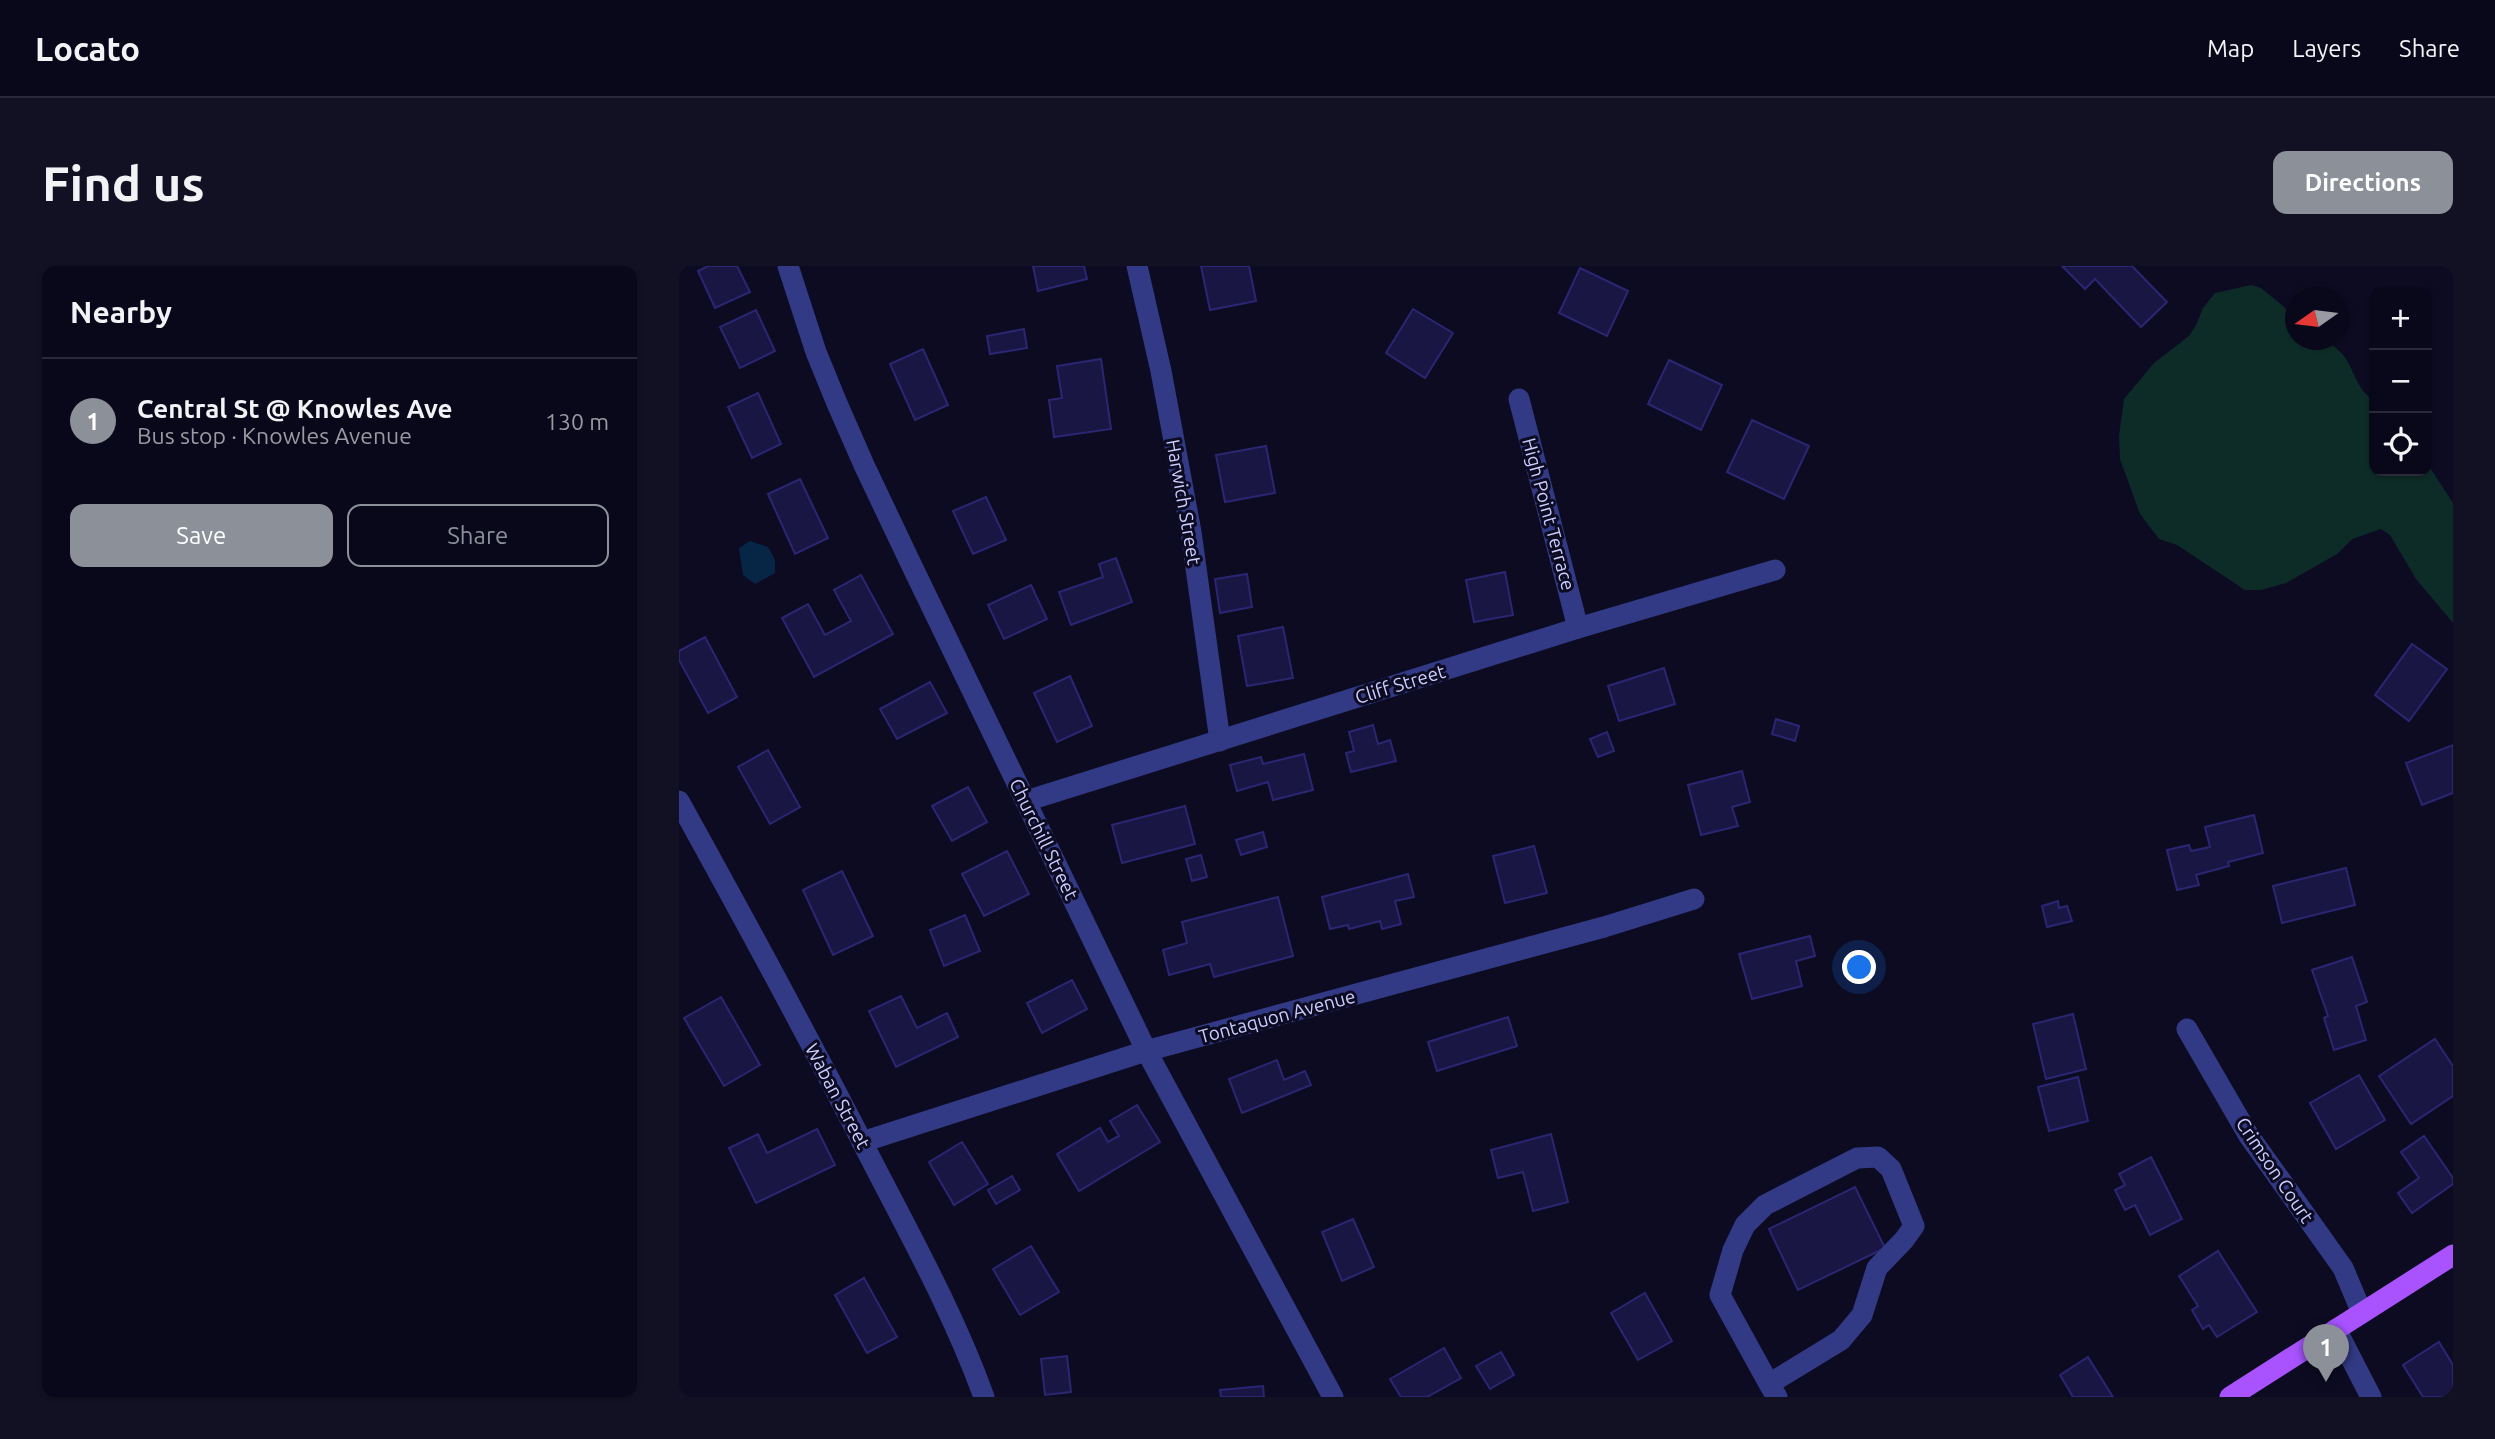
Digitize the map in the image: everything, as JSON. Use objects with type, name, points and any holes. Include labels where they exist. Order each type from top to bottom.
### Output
[{"type":"main road","points":[[2230,1397],[2453,1255]]},
{"type":"street","name":"Churchill Street","points":[[788,266],[817,352],[864,466],[1146,1051],[1333,1397]]},
{"type":"street","name":"Harwich Street","points":[[1137,266],[1161,371],[1191,532],[1220,741]]},
{"type":"street","name":"High Point Terrace","points":[[1519,399],[1578,628]]},
{"type":"street","name":"Cliff Street","points":[[1026,801],[1578,628],[1775,570]]},
{"type":"street","name":"Waban Street","points":[[679,801],[862,1142],[942,1299],[969,1357],[983,1397]]},
{"type":"street","name":"Tontaquon Avenue","points":[[862,1142],[1146,1051],[1604,927],[1694,899]]},
{"type":"street","name":"Crimson Court","points":[[2186,1029],[2249,1136],[2343,1268],[2362,1313]]},
{"type":"street","points":[[1878,1157],[1891,1169],[1914,1226],[1877,1268],[1862,1315],[1841,1340],[1773,1391],[1720,1295],[1733,1250],[1745,1225],[1765,1205],[1857,1158],[1878,1157]]},
{"type":"street","points":[[2336,1329],[2371,1397]]},
{"type":"green space","points":[[2251,285],[2261,288],[2285,308],[2285,350],[2338,350],[2346,359],[2360,387],[2369,397],[2369,476],[2432,476],[2432,471],[2453,503],[2453,623],[2416,579],[2390,535],[2381,529],[2352,539],[2337,554],[2286,583],[2261,590],[2245,590],[2177,545],[2159,539],[2140,514],[2120,459],[2119,436],[2124,399],[2154,363],[2189,336],[2203,308],[2215,293]]},
{"type":"water","points":[[750,541],[768,547],[775,560],[775,573],[755,584],[743,575],[739,548]]},
{"type":"building","points":[[708,266],[737,266],[750,292],[715,308],[698,271]]},
{"type":"building","points":[[1033,266],[1084,266],[1087,279],[1038,291]]},
{"type":"building","points":[[1201,266],[1249,266],[1256,301],[1210,310]]},
{"type":"building","points":[[2062,266],[2132,266],[2167,302],[2141,327],[2095,279],[2085,289]]},
{"type":"building","points":[[1580,268],[1628,291],[1607,336],[1559,313]]},
{"type":"building","points":[[1413,309],[1453,333],[1425,378],[1386,353]]},
{"type":"building","points":[[756,310],[775,351],[740,368],[720,327]]},
{"type":"building","points":[[1024,329],[1027,348],[990,354],[987,336]]},
{"type":"building","points":[[923,349],[948,405],[915,420],[890,364]]},
{"type":"building","points":[[1101,359],[1111,429],[1054,437],[1049,400],[1062,398],[1057,366]]},
{"type":"building","points":[[1669,360],[1722,385],[1701,430],[1648,404]]},
{"type":"building","points":[[758,393],[781,444],[752,458],[728,407]]},
{"type":"building","points":[[1752,420],[1809,446],[1784,499],[1727,472]]},
{"type":"building","points":[[1266,446],[1275,493],[1225,502],[1216,455]]},
{"type":"building","points":[[800,479],[828,538],[795,554],[768,494]]},
{"type":"building","points":[[986,497],[1006,540],[973,554],[953,511]]},
{"type":"building","points":[[1116,558],[1132,602],[1071,625],[1059,592],[1103,577],[1099,564]]},
{"type":"building","points":[[1505,572],[1513,615],[1474,622],[1466,580]]},
{"type":"building","points":[[1247,574],[1252,607],[1220,613],[1215,579]]},
{"type":"building","points":[[861,575],[893,634],[814,677],[782,618],[808,604],[825,635],[851,621],[834,590]]},
{"type":"building","points":[[1031,585],[1047,619],[1004,639],[988,605]]},
{"type":"building","points":[[1283,627],[1293,678],[1247,686],[1238,636]]},
{"type":"building","points":[[705,637],[737,697],[708,713],[679,660],[679,651]]},
{"type":"building","points":[[2412,644],[2447,669],[2409,721],[2375,695]]},
{"type":"building","points":[[1664,668],[1675,704],[1619,721],[1608,686]]},
{"type":"building","points":[[1070,676],[1092,726],[1057,742],[1034,693]]},
{"type":"building","points":[[930,682],[947,713],[897,739],[880,709]]},
{"type":"building","points":[[1776,719],[1799,726],[1795,741],[1772,734]]},
{"type":"building","points":[[1373,725],[1378,744],[1390,740],[1396,761],[1351,772],[1346,753],[1354,751],[1349,732]]},
{"type":"building","points":[[1607,732],[1614,751],[1598,757],[1590,739]]},
{"type":"building","points":[[2453,745],[2453,793],[2422,805],[2406,763]]},
{"type":"building","points":[[768,750],[800,807],[770,824],[738,767]]},
{"type":"building","points":[[1304,754],[1313,790],[1273,800],[1268,782],[1237,791],[1230,765],[1261,757],[1263,764]]},
{"type":"building","points":[[1742,771],[1750,802],[1732,807],[1738,826],[1701,835],[1688,785]]},
{"type":"building","points":[[968,787],[987,822],[952,841],[932,806]]},
{"type":"building","points":[[1185,806],[1195,844],[1122,863],[1112,825]]},
{"type":"building","points":[[2254,815],[2263,853],[2228,862],[2229,866],[2196,875],[2199,885],[2177,890],[2167,850],[2189,845],[2191,851],[2210,847],[2205,827]]},
{"type":"building","points":[[1263,832],[1267,847],[1241,855],[1236,840]]},
{"type":"building","points":[[1534,846],[1547,893],[1505,903],[1493,856]]},
{"type":"building","points":[[1007,851],[1029,894],[984,916],[962,874]]},
{"type":"building","points":[[1201,855],[1207,877],[1192,881],[1186,859]]},
{"type":"building","points":[[2346,868],[2355,905],[2282,923],[2273,886]]},
{"type":"building","points":[[842,871],[873,936],[833,955],[803,890]]},
{"type":"building","points":[[1408,874],[1414,897],[1395,901],[1401,924],[1382,929],[1380,921],[1349,929],[1348,925],[1330,929],[1322,897]]},
{"type":"building","points":[[1278,897],[1293,956],[1214,977],[1210,964],[1169,975],[1163,950],[1187,943],[1182,922]]},
{"type":"building","points":[[2058,901],[2059,908],[2067,906],[2072,921],[2047,927],[2042,906]]},
{"type":"building","points":[[965,915],[980,951],[944,966],[930,930]]},
{"type":"building","points":[[1810,936],[1815,956],[1796,961],[1802,986],[1752,999],[1739,954]]},
{"type":"building","points":[[2352,957],[2367,1002],[2356,1006],[2366,1040],[2334,1050],[2324,1018],[2328,1016],[2312,970]]},
{"type":"building","points":[[1072,980],[1087,1009],[1042,1033],[1027,1003]]},
{"type":"building","points":[[901,996],[917,1028],[947,1013],[958,1037],[896,1067],[869,1011]]},
{"type":"building","points":[[721,997],[760,1065],[724,1086],[684,1018]]},
{"type":"building","points":[[2073,1014],[2086,1069],[2046,1079],[2033,1024]]},
{"type":"building","points":[[1508,1017],[1517,1046],[1437,1071],[1428,1042]]},
{"type":"building","points":[[2435,1039],[2453,1066],[2453,1096],[2411,1124],[2379,1076]]},
{"type":"building","points":[[1277,1060],[1284,1080],[1305,1071],[1311,1085],[1242,1113],[1229,1079]]},
{"type":"building","points":[[2359,1075],[2385,1120],[2336,1149],[2310,1103]]},
{"type":"building","points":[[2078,1077],[2088,1121],[2049,1131],[2038,1087]]},
{"type":"building","points":[[1137,1105],[1160,1142],[1079,1191],[1057,1154],[1100,1128],[1108,1142],[1119,1136],[1110,1121]]},
{"type":"building","points":[[817,1129],[835,1165],[756,1203],[729,1148],[758,1134],[767,1153]]},
{"type":"building","points":[[1551,1134],[1568,1202],[1533,1211],[1523,1172],[1498,1178],[1491,1150]]},
{"type":"building","points":[[2424,1136],[2453,1178],[2453,1184],[2412,1213],[2398,1193],[2419,1178],[2401,1152]]},
{"type":"building","points":[[962,1142],[988,1184],[954,1205],[929,1162]]},
{"type":"building","points":[[2151,1157],[2182,1219],[2150,1235],[2135,1205],[2125,1210],[2115,1190],[2125,1185],[2119,1174]]},
{"type":"building","points":[[1012,1176],[1020,1190],[996,1204],[988,1190]]},
{"type":"building","points":[[1855,1187],[1885,1248],[1798,1290],[1769,1229]]},
{"type":"building","points":[[1353,1219],[1374,1267],[1342,1281],[1322,1232]]},
{"type":"building","points":[[1031,1246],[1059,1292],[1020,1315],[993,1269]]},
{"type":"building","points":[[2218,1251],[2257,1312],[2217,1337],[2209,1325],[2203,1329],[2192,1310],[2198,1306],[2179,1276]]},
{"type":"building","points":[[864,1278],[897,1337],[867,1353],[835,1295]]},
{"type":"building","points":[[1645,1293],[1672,1341],[1638,1360],[1611,1313]]},
{"type":"building","points":[[2439,1342],[2453,1365],[2453,1397],[2423,1397],[2403,1365]]},
{"type":"building","points":[[1444,1348],[1461,1378],[1427,1397],[1401,1397],[1390,1379]]},
{"type":"building","points":[[1501,1352],[1514,1375],[1490,1389],[1476,1366]]},
{"type":"building","points":[[1067,1356],[1071,1392],[1045,1395],[1041,1359]]},
{"type":"building","points":[[2088,1357],[2113,1397],[2073,1397],[2060,1375]]},
{"type":"building","points":[[1263,1386],[1264,1397],[1221,1397],[1220,1390]]},
{"type":"place","name":"Central St @ Knowles Ave","points":[[2326,1382]]}]
